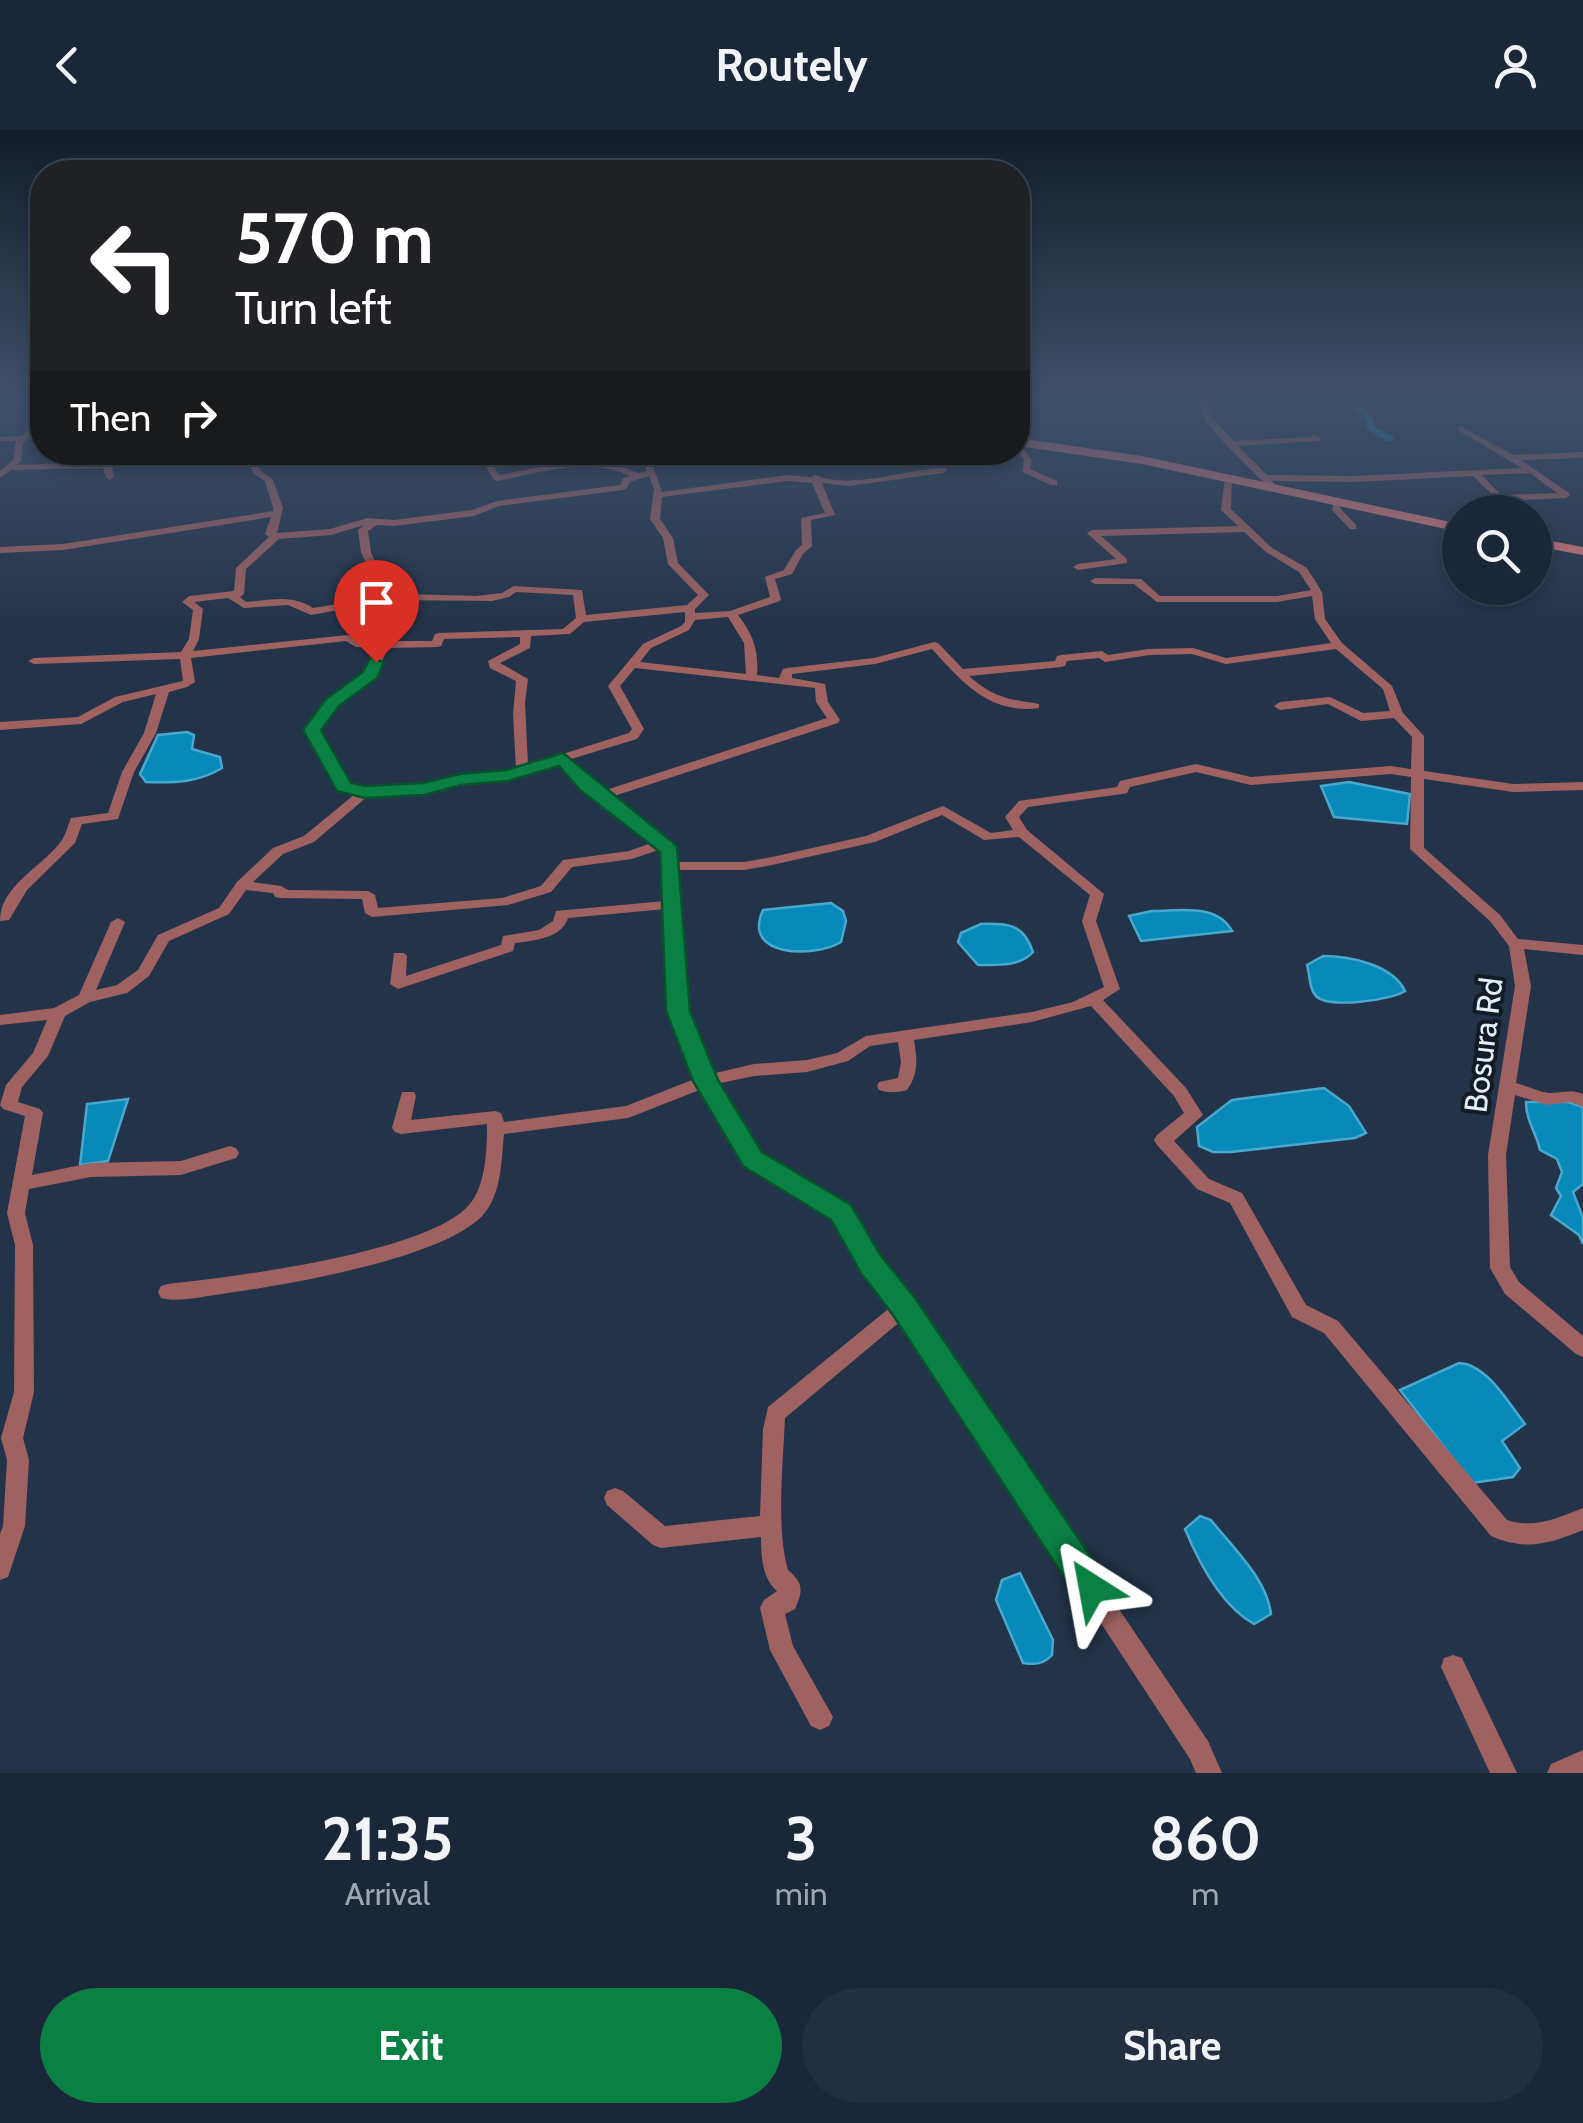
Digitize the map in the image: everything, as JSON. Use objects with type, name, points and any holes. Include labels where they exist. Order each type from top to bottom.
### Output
[{"type":"main road","points":[[1203,473],[1269,483],[1442,524]]},
{"type":"main road","points":[[1552,545],[1583,551]]},
{"type":"street","points":[[109,473],[110,477]]},
{"type":"street","points":[[258,473],[269,480],[276,513],[270,534],[276,536],[474,513],[498,504],[623,486],[626,480],[644,474]]},
{"type":"street","points":[[494,473],[497,478],[521,473]]},
{"type":"street","points":[[384,645],[371,675],[332,702],[312,730],[344,787],[365,792],[424,789],[522,772],[624,740],[638,729],[614,686],[647,646],[685,628],[690,612],[704,593],[692,586],[673,564],[668,538],[655,520],[657,496],[640,473]]},
{"type":"street","points":[[657,496],[788,478],[849,483],[924,473]]},
{"type":"street","points":[[1032,473],[1054,483]]},
{"type":"street","points":[[1259,473],[1269,483],[1481,473]]},
{"type":"street","points":[[1475,473],[1499,498],[1582,493]]},
{"type":"street","points":[[1536,473],[1566,495]]},
{"type":"street","points":[[34,661],[185,654],[348,638],[356,644],[437,644],[439,636],[571,630],[581,619],[690,612],[731,614],[776,599],[770,578],[788,572],[807,546],[806,518],[830,516],[815,478]]},
{"type":"street","name":"Bosura Rd","points":[[1229,478],[1224,507],[1269,550],[1292,560],[1317,592],[1320,619],[1338,645],[1388,688],[1398,714],[1418,736],[1417,849],[1495,918],[1514,942],[1523,986],[1497,1155],[1500,1268],[1512,1288],[1583,1348]]},
{"type":"street","points":[[1338,502],[1334,508],[1352,527]]},
{"type":"street","points":[[0,550],[63,546],[276,513]]},
{"type":"street","points":[[366,602],[374,590],[368,584],[375,574],[363,530],[376,522]]},
{"type":"street","points":[[1078,567],[1124,561],[1092,532],[1247,530]]},
{"type":"street","points":[[0,726],[81,720],[119,699],[189,682],[185,654],[194,639],[198,610],[187,602],[238,594],[241,568],[276,536]]},
{"type":"street","points":[[1094,581],[1137,581],[1157,599],[1277,598],[1317,592]]},
{"type":"street","points":[[232,596],[244,606],[288,601],[302,604],[311,612],[396,596],[459,600],[506,596],[514,589],[578,592],[581,619]]},
{"type":"street","points":[[731,614],[750,641],[754,655],[751,678]]},
{"type":"street","points":[[522,772],[522,732],[516,710],[522,679],[494,666],[494,660],[526,646],[525,635]]},
{"type":"street","points":[[786,680],[787,671],[875,661],[934,645],[960,673],[1000,704],[1035,706]]},
{"type":"street","points":[[960,673],[1061,664],[1061,658],[1149,652],[1193,651],[1226,662],[1338,645]]},
{"type":"street","points":[[602,796],[834,720],[822,702],[820,686],[632,664]]},
{"type":"street","points":[[0,916],[4,916],[27,880],[62,850],[76,821],[113,816],[128,772],[150,733],[164,688]]},
{"type":"street","points":[[1280,706],[1330,700],[1362,717],[1398,714]]},
{"type":"street","points":[[563,758],[602,796],[670,850],[678,1011],[706,1081],[752,1159],[841,1213],[871,1265],[904,1306],[1199,1750],[1209,1773]]},
{"type":"street","points":[[496,1129],[628,1112],[706,1081],[842,1058],[866,1041],[1016,1020],[1094,1000],[1112,989],[1089,922],[1097,894],[1022,833],[1012,817],[1024,804],[1122,790],[1126,784],[1196,768],[1251,781],[1391,770],[1513,788],[1583,786]]},
{"type":"street","points":[[0,1020],[58,1013],[85,998],[122,990],[144,974],[163,938],[224,911],[242,885],[278,851],[310,839],[365,792]]},
{"type":"street","points":[[672,866],[744,866],[772,861],[870,839],[943,810],[989,837],[1022,833]]},
{"type":"street","points":[[242,885],[282,890],[280,894],[368,895],[372,914],[503,902],[546,889],[568,863],[632,856],[662,843]]},
{"type":"street","points":[[400,956],[397,993],[508,948],[508,938],[543,934],[560,923],[561,914],[675,904]]},
{"type":"street","points":[[85,998],[118,922]]},
{"type":"street","points":[[1514,942],[1583,950]]},
{"type":"street","points":[[1094,1000],[1180,1092],[1194,1116],[1163,1140],[1203,1184],[1236,1198],[1299,1312],[1332,1327],[1499,1528],[1518,1535],[1544,1532],[1583,1519]]},
{"type":"street","points":[[0,1568],[14,1526],[18,1460],[12,1438],[24,1392],[24,1245],[16,1213],[34,1113],[8,1105],[14,1085],[40,1056],[58,1013]]},
{"type":"street","points":[[885,1086],[901,1086],[911,1069],[905,1036]]},
{"type":"street","points":[[1507,1086],[1547,1099],[1572,1096],[1583,1101]]},
{"type":"street","points":[[168,1292],[280,1277],[354,1260],[455,1226],[473,1214],[490,1186],[494,1117],[401,1128],[408,1096]]},
{"type":"street","points":[[21,1184],[91,1170],[181,1168],[230,1154]]},
{"type":"street","points":[[820,1716],[782,1650],[772,1608],[787,1602],[790,1587],[778,1576],[774,1525],[775,1414],[904,1306]]},
{"type":"street","points":[[616,1498],[661,1537],[774,1525]]},
{"type":"street","points":[[1453,1667],[1504,1773]]},
{"type":"street","points":[[1560,1773],[1583,1763]]},
{"type":"water","points":[[158,735],[194,735],[192,749],[220,757],[222,768],[186,781],[146,782],[140,774]]},
{"type":"water","points":[[1349,782],[1410,794],[1407,824],[1334,817],[1321,786]]},
{"type":"water","points":[[831,903],[843,911],[846,921],[841,942],[799,952],[784,950],[762,938],[759,926],[763,910]]},
{"type":"water","points":[[1152,911],[1207,912],[1232,931],[1141,941],[1129,916]]},
{"type":"water","points":[[981,924],[1014,927],[1025,936],[1033,952],[1015,963],[978,965],[958,942],[961,933]]},
{"type":"water","points":[[1323,956],[1358,960],[1381,968],[1405,991],[1360,1002],[1323,1000],[1312,989],[1307,965]]},
{"type":"water","points":[[1324,1088],[1349,1106],[1366,1133],[1355,1138],[1231,1152],[1213,1152],[1199,1146],[1197,1127],[1232,1100]]},
{"type":"water","points":[[128,1099],[108,1161],[80,1165],[87,1104]]},
{"type":"water","points":[[1526,1102],[1568,1102],[1583,1107],[1583,1184],[1573,1192],[1583,1218],[1583,1244],[1579,1235],[1551,1215],[1561,1196],[1556,1188],[1562,1172],[1557,1159],[1540,1150]]},
{"type":"water","points":[[1459,1363],[1488,1377],[1525,1424],[1502,1441],[1520,1468],[1513,1477],[1472,1483],[1400,1390]]},
{"type":"water","points":[[1200,1516],[1211,1520],[1248,1564],[1263,1588],[1271,1614],[1254,1624],[1222,1595],[1185,1529]]},
{"type":"water","points":[[1020,1573],[1053,1640],[1052,1655],[1039,1663],[1023,1663],[996,1600],[1002,1580]]},
{"type":"route","points":[[376,662],[371,675],[332,702],[312,730],[344,787],[365,792],[424,789],[532,770],[563,758],[587,786],[670,850],[678,1011],[706,1081],[752,1159],[841,1213],[871,1265],[904,1306],[1092,1588]]}]
